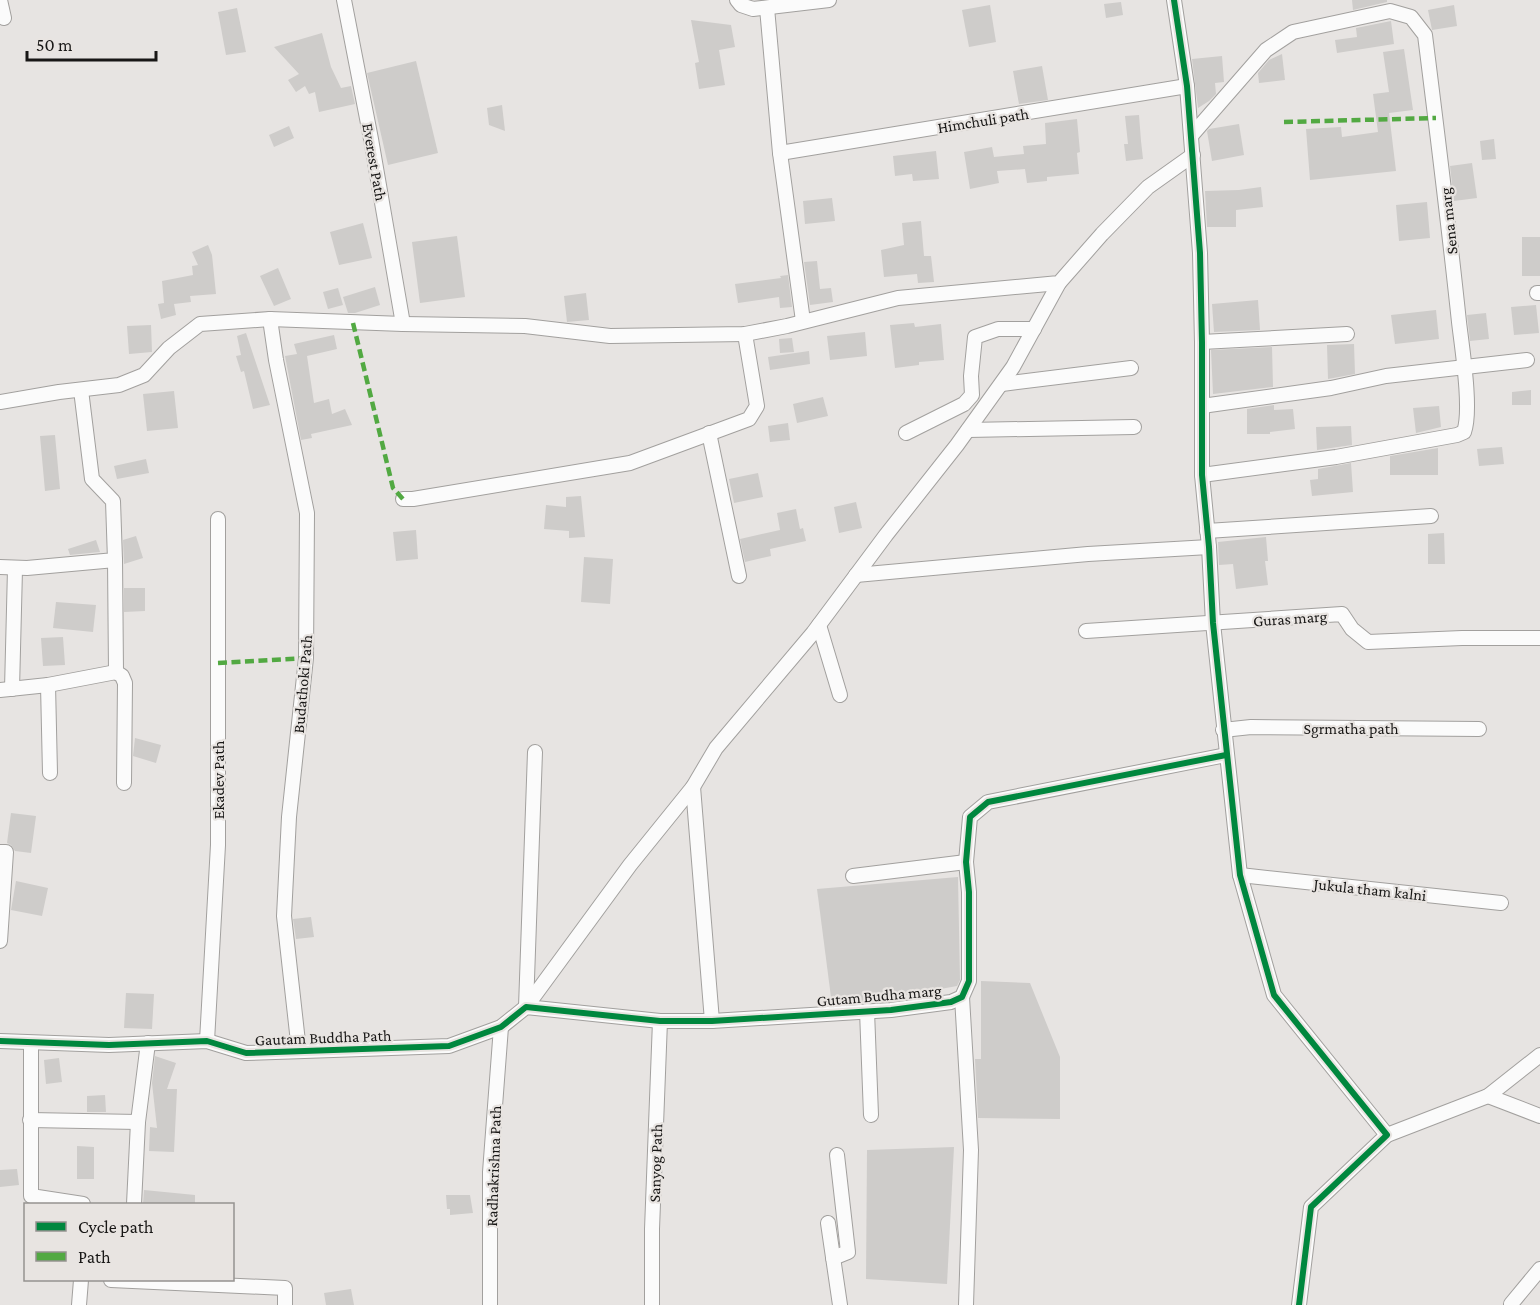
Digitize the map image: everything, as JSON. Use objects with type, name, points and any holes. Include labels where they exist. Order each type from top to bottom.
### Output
[{"type":"street","points":[[0,0],[4,18]]},
{"type":"street","name":"Everest Path","points":[[344,0],[374,151],[403,324]]},
{"type":"street","points":[[737,0],[741,5],[753,9],[829,0]]},
{"type":"street","points":[[1174,0],[1187,86],[1200,253],[1202,475],[1213,623],[1240,875],[1274,995],[1387,1135]]},
{"type":"street","points":[[767,8],[780,153],[803,321]]},
{"type":"street","name":"Sena marg","points":[[1191,136],[1266,50],[1293,32],[1390,11],[1411,17],[1425,35],[1447,203],[1464,369],[1467,422],[1464,432],[1457,435],[1336,457],[1202,475]]},
{"type":"street","name":"Himchuli path","points":[[780,153],[1187,86]]},
{"type":"street","points":[[501,1027],[526,1007],[630,865],[693,787],[716,748],[819,625],[968,430],[1002,384],[1059,283],[1148,187],[1193,155]]},
{"type":"street","points":[[0,402],[119,385],[144,375],[169,348],[200,324],[270,318],[403,324],[525,326],[610,336],[745,334],[898,298],[1059,283]]},
{"type":"street","name":"Budathoki Path","points":[[270,318],[276,360],[307,513],[306,658],[289,817],[284,916],[299,1051]]},
{"type":"street","points":[[906,433],[964,404],[972,395],[971,376],[975,337],[998,329],[1034,329]]},
{"type":"street","points":[[403,499],[413,500],[630,463],[749,419],[757,406],[745,334]]},
{"type":"street","points":[[1202,342],[1347,334]]},
{"type":"street","points":[[1202,406],[1331,388],[1386,376],[1464,369],[1527,360]]},
{"type":"street","points":[[1002,384],[1131,368]]},
{"type":"street","points":[[81,390],[93,479],[113,501],[116,672]]},
{"type":"street","points":[[968,430],[1134,427]]},
{"type":"street","points":[[709,433],[739,576]]},
{"type":"street","points":[[1207,531],[1431,516]]},
{"type":"street","name":"Ekadev Path","points":[[207,1041],[218,845],[218,519]]},
{"type":"street","points":[[856,575],[1088,554],[1209,547]]},
{"type":"street","points":[[0,567],[15,569],[115,560]]},
{"type":"street","points":[[15,569],[6,689],[48,685],[116,672],[122,676],[125,683],[124,783]]},
{"type":"street","name":"Guras marg","points":[[1213,623],[1342,614],[1352,629],[1368,642],[1462,638],[1540,638]]},
{"type":"street","points":[[1086,631],[1213,623]]},
{"type":"street","points":[[819,625],[840,695]]},
{"type":"street","points":[[48,685],[50,773]]},
{"type":"street","name":"Sgrmatha path","points":[[1223,730],[1251,727],[1479,729]]},
{"type":"street","points":[[526,1007],[536,752]]},
{"type":"street","name":"Gutam Budha marg","points":[[526,1007],[660,1021],[712,1021],[891,1010],[951,1002],[962,997],[969,981],[969,892],[966,862],[970,817],[988,801],[1226,754]]},
{"type":"street","points":[[693,787],[712,1021]]},
{"type":"street","points":[[0,852],[6,852],[0,941]]},
{"type":"street","points":[[853,876],[966,862]]},
{"type":"street","name":"Jukula tham kalni","points":[[1240,875],[1501,903]]},
{"type":"street","points":[[962,997],[971,1150],[966,1305]]},
{"type":"street","points":[[867,1011],[871,1115]]},
{"type":"street","name":"Sanyog Path","points":[[652,1305],[652,1229],[660,1021]]},
{"type":"street","name":"Gautam Buddha Path","points":[[0,1041],[109,1045],[207,1041],[246,1053],[449,1046],[501,1027]]},
{"type":"street","name":"Radhakrishna Path","points":[[490,1305],[490,1172],[501,1027]]},
{"type":"street","points":[[31,1043],[31,1196],[76,1203]]},
{"type":"street","points":[[134,1203],[138,1122],[148,1043]]},
{"type":"street","points":[[1299,1305],[1311,1207],[1387,1135],[1488,1096],[1540,1055]]},
{"type":"street","points":[[1488,1096],[1540,1116]]},
{"type":"street","points":[[30,1120],[138,1122]]},
{"type":"street","points":[[833,1258],[848,1252],[837,1155]]},
{"type":"street","points":[[828,1223],[840,1305]]},
{"type":"street","points":[[1511,1304],[1540,1269]]},
{"type":"street","points":[[79,1305],[81,1281]]},
{"type":"street","points":[[133,1281],[285,1288],[285,1305]]},
{"type":"building","points":[[1352,0],[1387,0],[1387,2],[1353,10]]},
{"type":"building","points":[[1121,2],[1123,15],[1106,18],[1104,4]]},
{"type":"building","points":[[990,5],[996,42],[969,47],[962,10]]},
{"type":"building","points":[[1454,5],[1457,26],[1432,30],[1428,10]]},
{"type":"building","points":[[237,8],[246,52],[226,55],[218,12]]},
{"type":"building","points":[[691,20],[731,25],[735,47],[719,50],[725,85],[699,89],[695,63],[699,62]]},
{"type":"building","points":[[1391,21],[1394,44],[1337,53],[1335,40],[1357,37],[1356,28]]},
{"type":"building","points":[[322,33],[331,67],[341,88],[351,86],[355,104],[319,112],[315,92],[309,94],[305,86],[296,92],[288,80],[299,74],[274,47]]},
{"type":"building","points":[[1404,49],[1413,110],[1389,113],[1396,171],[1310,180],[1306,129],[1341,127],[1342,137],[1378,132],[1373,94],[1389,92],[1383,52]]},
{"type":"building","points":[[1282,54],[1285,80],[1259,83],[1258,73],[1269,60]]},
{"type":"building","points":[[1222,56],[1224,82],[1215,83],[1216,94],[1198,108],[1192,59]]},
{"type":"building","points":[[416,61],[438,153],[388,165],[367,73]]},
{"type":"building","points":[[1042,66],[1048,100],[1019,104],[1013,71]]},
{"type":"building","points":[[502,105],[505,131],[489,125],[487,108]]},
{"type":"building","points":[[1139,115],[1143,159],[1126,161],[1124,144],[1128,144],[1125,116]]},
{"type":"building","points":[[1077,119],[1079,174],[1047,177],[1047,181],[1027,183],[1025,169],[997,171],[999,183],[970,189],[964,152],[992,147],[994,157],[1024,154],[1023,146],[1046,144],[1045,123]]},
{"type":"building","points":[[1239,124],[1244,155],[1212,161],[1207,131]]},
{"type":"building","points":[[289,126],[294,138],[274,147],[269,135]]},
{"type":"building","points":[[1494,139],[1496,159],[1482,160],[1480,141]]},
{"type":"building","points":[[936,151],[939,179],[913,181],[912,174],[895,176],[893,156]]},
{"type":"building","points":[[1472,163],[1477,198],[1454,201],[1450,166]]},
{"type":"building","points":[[1261,187],[1263,207],[1236,210],[1236,227],[1207,227],[1205,191]]},
{"type":"building","points":[[832,198],[835,221],[805,224],[803,201]]},
{"type":"building","points":[[1427,202],[1430,238],[1399,241],[1396,205]]},
{"type":"building","points":[[921,221],[924,256],[931,256],[934,282],[918,283],[917,274],[884,277],[881,250],[904,245],[902,223]]},
{"type":"building","points":[[363,223],[372,258],[339,265],[330,232]]},
{"type":"building","points":[[457,236],[465,297],[420,303],[412,242]]},
{"type":"building","points":[[1522,237],[1540,237],[1540,276],[1522,276]]},
{"type":"building","points":[[208,245],[212,255],[216,294],[190,296],[191,302],[174,304],[176,315],[161,319],[158,304],[164,303],[162,281],[193,275],[192,266],[198,265],[192,252]]},
{"type":"building","points":[[817,261],[820,289],[831,288],[833,302],[810,305],[804,262]]},
{"type":"building","points":[[278,268],[291,299],[274,306],[260,276]]},
{"type":"building","points":[[788,275],[792,307],[780,308],[779,297],[738,303],[735,284]]},
{"type":"building","points":[[375,287],[380,305],[348,313],[343,297]]},
{"type":"building","points":[[338,288],[343,305],[328,309],[323,292]]},
{"type":"building","points":[[586,293],[589,320],[567,322],[564,296]]},
{"type":"building","points":[[1258,300],[1260,330],[1214,332],[1212,304]]},
{"type":"building","points":[[1536,305],[1539,333],[1514,335],[1511,307]]},
{"type":"building","points":[[1436,310],[1439,339],[1395,344],[1391,315]]},
{"type":"building","points":[[1486,313],[1489,339],[1470,341],[1467,315]]},
{"type":"building","points":[[914,323],[915,327],[941,324],[944,360],[919,362],[919,365],[895,368],[890,325]]},
{"type":"building","points":[[151,325],[152,352],[129,354],[127,326]]},
{"type":"building","points":[[865,332],[867,356],[830,360],[827,336]]},
{"type":"building","points":[[246,333],[270,405],[253,409],[244,371],[241,372],[236,356],[241,355],[237,336]]},
{"type":"building","points":[[334,335],[337,349],[307,356],[314,403],[329,399],[332,414],[345,409],[352,425],[311,434],[312,438],[301,440],[285,356],[297,354],[294,344]]},
{"type":"building","points":[[792,338],[794,352],[780,353],[779,339]]},
{"type":"building","points":[[1354,344],[1355,374],[1328,379],[1327,345]]},
{"type":"building","points":[[1272,347],[1273,387],[1213,394],[1211,350]]},
{"type":"building","points":[[809,351],[810,364],[770,370],[768,357]]},
{"type":"building","points":[[1531,390],[1531,405],[1512,405],[1512,392]]},
{"type":"building","points":[[174,391],[178,428],[147,431],[143,394]]},
{"type":"building","points":[[823,397],[828,416],[797,423],[793,404]]},
{"type":"building","points":[[1274,405],[1274,410],[1293,409],[1295,429],[1270,432],[1270,434],[1247,434],[1247,409]]},
{"type":"building","points":[[1439,406],[1441,427],[1416,433],[1413,408]]},
{"type":"building","points":[[788,423],[790,440],[770,442],[768,426]]},
{"type":"building","points":[[1351,426],[1352,445],[1317,450],[1316,427]]},
{"type":"building","points":[[55,435],[60,489],[45,491],[40,436]]},
{"type":"building","points":[[1502,447],[1504,464],[1479,466],[1477,449]]},
{"type":"building","points":[[1438,448],[1438,475],[1390,475],[1390,456]]},
{"type":"building","points":[[146,459],[149,473],[117,479],[114,466]]},
{"type":"building","points":[[1351,463],[1353,492],[1312,496],[1310,480],[1318,479],[1318,469]]},
{"type":"building","points":[[758,473],[763,497],[734,503],[729,479]]},
{"type":"building","points":[[581,496],[585,537],[569,538],[569,531],[544,529],[546,505],[566,507],[566,497]]},
{"type":"building","points":[[856,502],[862,528],[839,533],[834,507]]},
{"type":"building","points":[[796,509],[800,529],[803,528],[806,541],[770,549],[771,556],[745,562],[740,539],[780,530],[777,513]]},
{"type":"building","points":[[416,530],[418,559],[396,561],[393,532]]},
{"type":"building","points":[[1444,533],[1445,564],[1428,564],[1428,534]]},
{"type":"building","points":[[136,536],[143,558],[124,564],[123,540]]},
{"type":"building","points":[[1266,537],[1268,561],[1265,561],[1268,585],[1236,589],[1233,564],[1219,565],[1218,542]]},
{"type":"building","points":[[96,540],[100,552],[70,555],[68,549]]},
{"type":"building","points":[[584,557],[613,559],[610,604],[581,602]]},
{"type":"building","points":[[124,588],[145,588],[145,611],[124,612]]},
{"type":"building","points":[[56,602],[96,605],[93,632],[53,628]]},
{"type":"building","points":[[63,637],[65,665],[43,666],[41,638]]},
{"type":"building","points":[[135,738],[161,745],[156,763],[133,756]]},
{"type":"building","points":[[11,813],[36,816],[31,853],[15,851],[7,843]]},
{"type":"building","points":[[958,877],[960,980],[957,986],[863,1003],[832,1005],[817,889]]},
{"type":"building","points":[[16,881],[48,888],[42,916],[11,910]]},
{"type":"building","points":[[311,917],[314,937],[296,939],[293,919]]},
{"type":"building","points":[[981,981],[1030,983],[1060,1057],[1060,1119],[978,1118],[975,1059],[981,1059]]},
{"type":"building","points":[[126,993],[154,994],[152,1029],[124,1028]]},
{"type":"building","points":[[155,1056],[176,1063],[167,1089],[177,1089],[174,1152],[149,1151],[150,1127],[157,1128],[152,1083]]},
{"type":"building","points":[[59,1058],[62,1082],[46,1084],[44,1060]]},
{"type":"building","points":[[105,1095],[106,1112],[87,1112],[87,1096]]},
{"type":"building","points":[[77,1146],[94,1147],[94,1179],[77,1179]]},
{"type":"building","points":[[954,1147],[947,1284],[866,1279],[867,1150]]},
{"type":"building","points":[[17,1169],[19,1185],[0,1187],[0,1170]]},
{"type":"building","points":[[144,1190],[195,1195],[195,1203],[143,1203]]},
{"type":"building","points":[[446,1195],[470,1195],[473,1213],[450,1215]]},
{"type":"building","points":[[351,1289],[354,1305],[326,1305],[324,1293]]},
{"type":"marked path","points":[[1284,122],[1436,118]]},
{"type":"marked path","points":[[353,323],[393,488],[403,499]]},
{"type":"marked path","points":[[218,663],[306,658]]},
{"type":"cycle path","points":[[1174,0],[1187,86],[1200,253],[1202,475],[1213,623],[1240,875],[1274,995],[1387,1135],[1311,1207],[1299,1305]]},
{"type":"cycle path","points":[[0,1041],[109,1045],[207,1041],[246,1053],[449,1046],[501,1027],[526,1007],[660,1021],[712,1021],[891,1010],[951,1002],[962,997],[969,981],[969,892],[966,862],[970,817],[988,802],[1226,755]]}]
